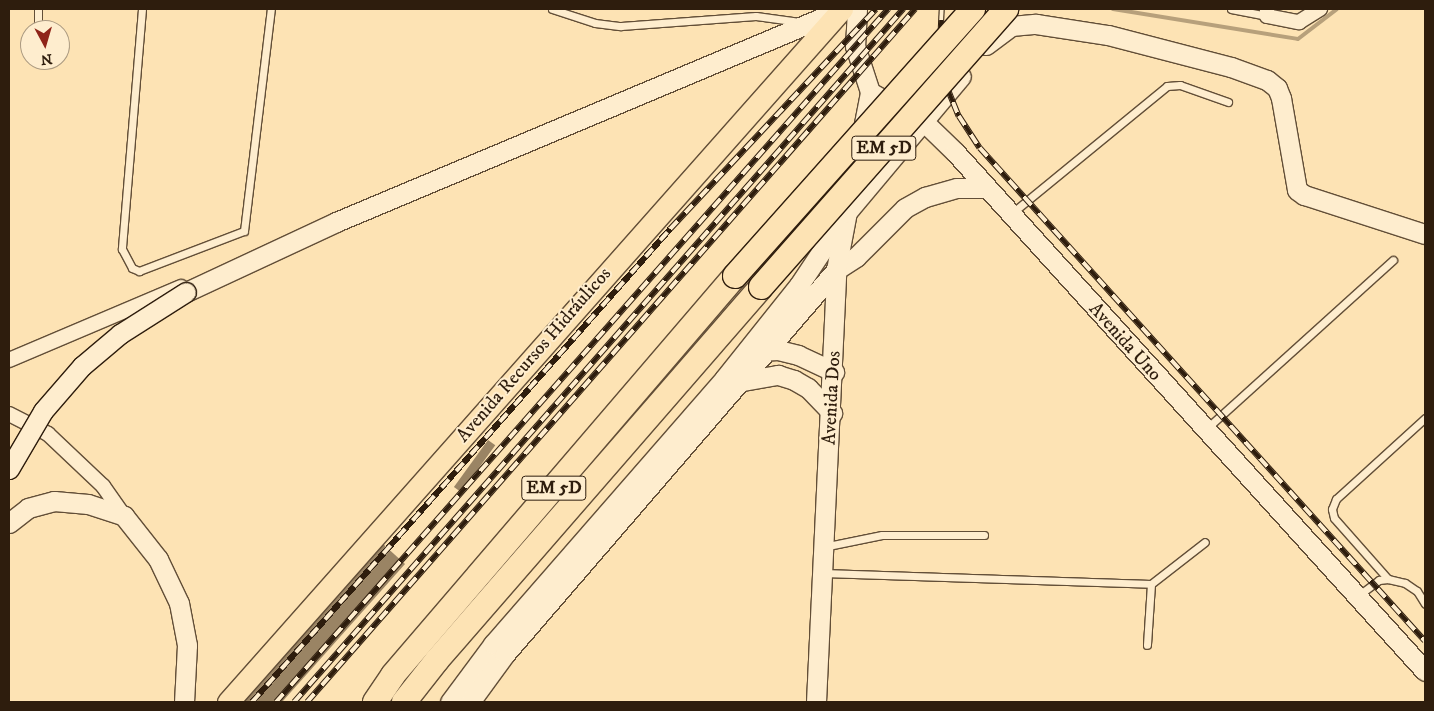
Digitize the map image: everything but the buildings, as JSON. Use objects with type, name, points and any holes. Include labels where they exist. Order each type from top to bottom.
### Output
[{"type":"highway","name":"EM 5D","points":[[374,702],[393,675],[735,276],[973,9]]},
{"type":"highway","name":"EM 5D","points":[[404,702],[437,660],[761,287],[1006,9]]},
{"type":"main road","points":[[9,469],[43,411],[82,366],[135,323],[186,292],[336,222],[808,24],[846,10],[870,92],[848,212],[799,285],[747,351],[493,644],[450,702]]},
{"type":"main road","name":"Avenida Recursos Hidráulicos","points":[[228,702],[846,10]]},
{"type":"main road","name":"Avenida Dos","points":[[816,702],[822,548],[834,372],[836,270],[848,212],[987,44],[1011,26],[1036,24],[1108,35],[1231,67],[1267,80],[1277,88],[1281,98],[1297,190],[1304,195],[1425,234]]},
{"type":"main road","name":"Avenida Uno","points":[[870,92],[924,122],[1425,671]]},
{"type":"main road","points":[[470,702],[505,654],[743,381],[766,350],[836,270],[856,257],[905,208],[925,196],[956,188],[986,188]]},
{"type":"main road","points":[[747,351],[766,350],[798,354],[834,372]]},
{"type":"main road","points":[[743,381],[778,375],[794,380],[808,388],[832,413]]},
{"type":"main road","points":[[9,523],[28,508],[54,501],[88,504],[124,516],[158,559],[179,602],[187,645],[184,702]]},
{"type":"street","points":[[1267,12],[1299,22],[1320,9]]},
{"type":"street","points":[[9,360],[336,222]]},
{"type":"street","points":[[9,414],[48,434],[103,486],[124,516]]},
{"type":"lane","points":[[142,9],[122,249],[132,268],[139,271],[244,231],[271,9]]},
{"type":"lane","points":[[552,9],[595,23],[621,26],[756,16],[808,24]]},
{"type":"lane","points":[[1231,9],[1267,12]]},
{"type":"lane","points":[[1010,215],[1167,86],[1180,85],[1228,102]]},
{"type":"lane","points":[[1205,430],[1393,260]]},
{"type":"lane","points":[[1388,579],[1334,518],[1332,509],[1336,499],[1425,418]]},
{"type":"lane","points":[[822,548],[882,536],[984,535]]},
{"type":"lane","points":[[822,573],[1151,584],[1205,542]]},
{"type":"lane","points":[[1358,597],[1379,580],[1388,579],[1406,583],[1417,591],[1425,604]]},
{"type":"lane","points":[[1147,645],[1151,584]]},
{"type":"waterway","points":[[1113,9],[1298,39],[1337,9]]},
{"type":"railway","points":[[252,702],[670,229],[876,9]]},
{"type":"railway","points":[[276,702],[888,9]]},
{"type":"railway","points":[[294,702],[903,9]]},
{"type":"railway","points":[[307,702],[915,9]]},
{"type":"railway","points":[[942,9],[940,50],[945,82],[959,116],[980,148],[1425,641]]}]
